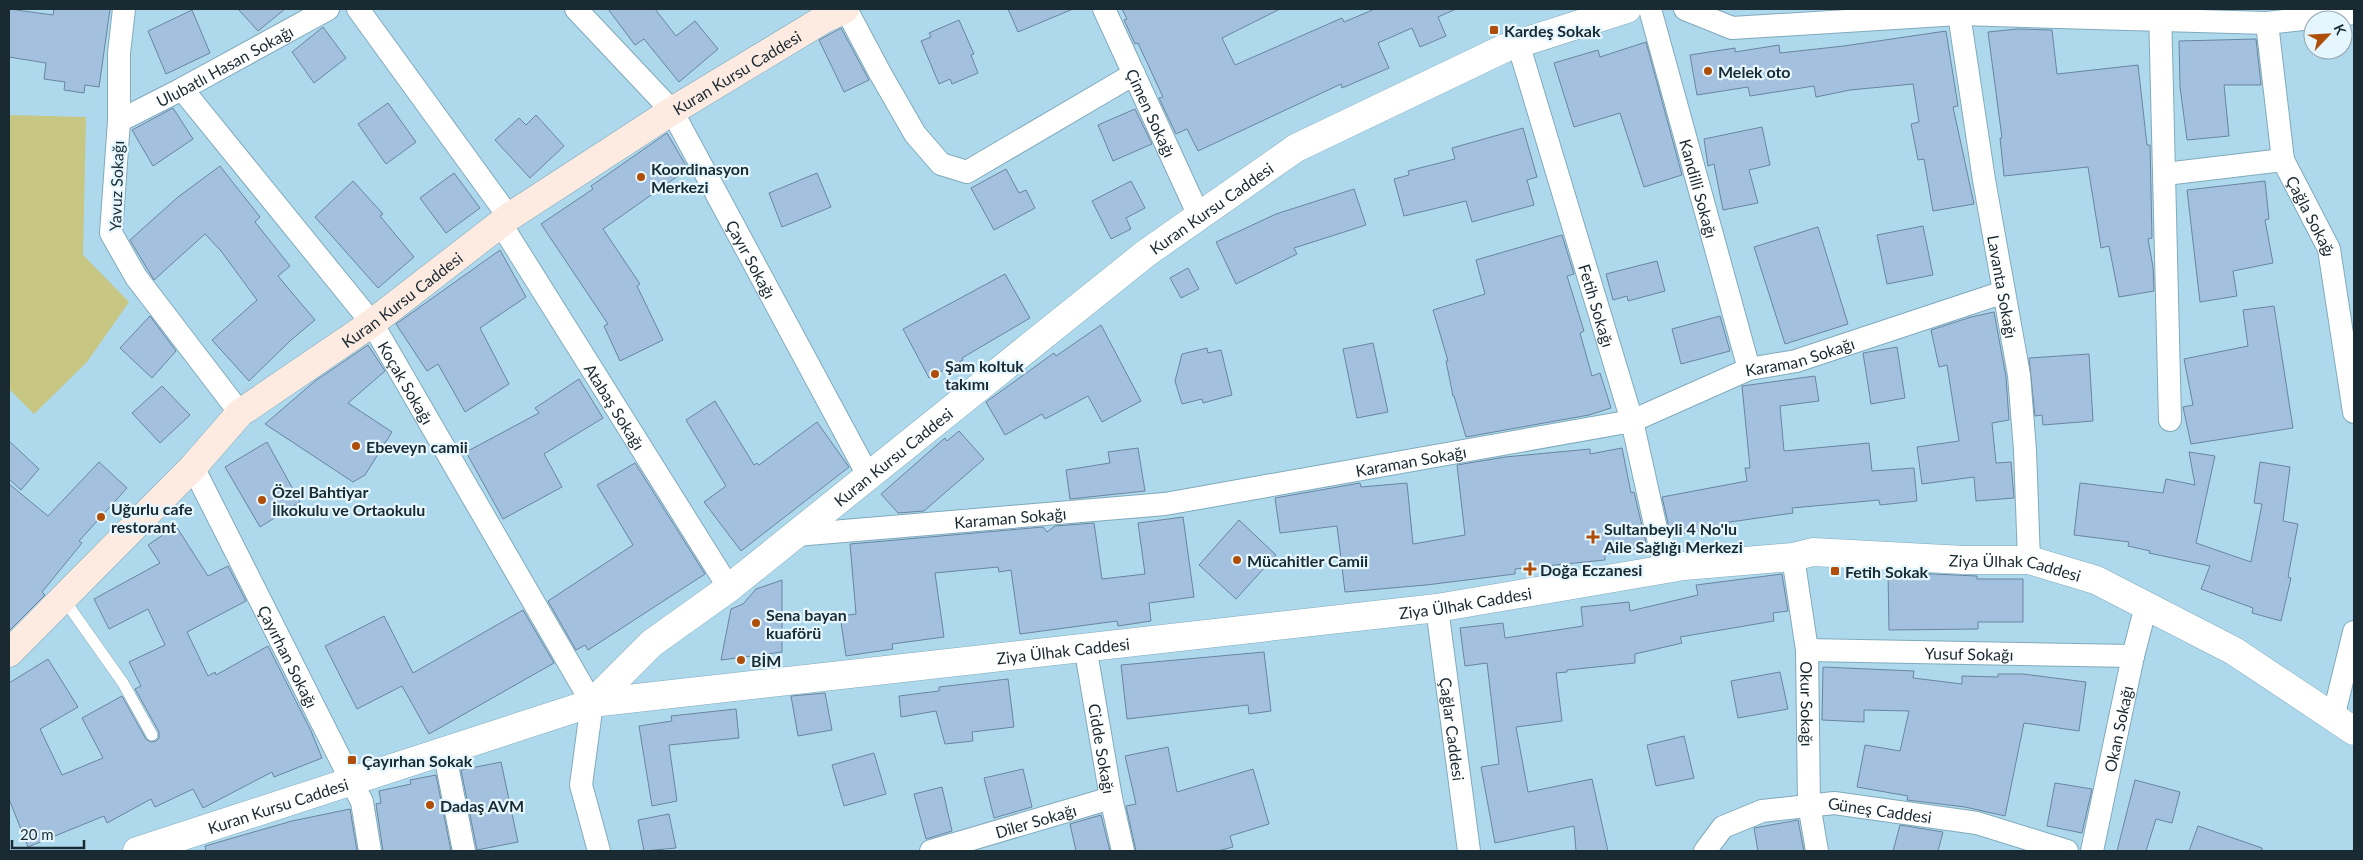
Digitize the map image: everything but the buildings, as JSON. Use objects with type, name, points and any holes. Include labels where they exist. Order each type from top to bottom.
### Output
[{"type":"main road","name":"Kuran Kursu Caddesi","points":[[9,653],[193,467],[240,412],[372,323],[505,220],[672,111],[833,11]]},
{"type":"street","name":"Yavuz Sokağı","points":[[124,9],[119,53],[119,121],[111,232],[136,277],[240,412]]},
{"type":"street","name":"Ulubatlı Hasan Sokağı","points":[[119,121],[182,89],[328,9]]},
{"type":"street","name":"Atabaş Sokağı","points":[[358,9],[505,220],[729,588]]},
{"type":"street","name":"Çayır Sokağı","points":[[576,9],[672,111],[869,477]]},
{"type":"street","name":"Çimen Sokağı","points":[[1104,9],[1199,216]]},
{"type":"street","name":"Kuran Kursu Caddesi","points":[[137,851],[592,703],[652,643],[729,588],[1145,254],[1296,148],[1518,43],[1627,9]]},
{"type":"street","name":"Kandilli Sokağı","points":[[1650,9],[1748,369]]},
{"type":"street","points":[[1685,9],[1732,28],[1958,14],[2160,15],[2267,23],[2354,13]]},
{"type":"street","points":[[833,11],[880,73],[915,134],[941,164],[967,172],[1134,74]]},
{"type":"street","name":"Lavanta Sokağı","points":[[1958,14],[1984,180],[2019,376],[2025,450],[2029,560]]},
{"type":"street","points":[[2160,15],[2170,420]]},
{"type":"street","name":"Çağla Sokağı","points":[[2267,23],[2283,160],[2329,249],[2354,412]]},
{"type":"street","name":"Fetih Sokağı","points":[[1518,43],[1632,421],[1665,569]]},
{"type":"street","name":"Koçak Sokağı","points":[[182,89],[372,323],[592,703]]},
{"type":"street","points":[[2165,174],[2283,160]]},
{"type":"street","name":"Karaman Sokağı","points":[[796,535],[1165,504],[1632,421],[1748,369],[1796,361],[2004,292]]},
{"type":"street","name":"Çayırhan Sokağı","points":[[193,467],[362,802],[370,851]]},
{"type":"street","name":"Ziya Ülhak Caddesi","points":[[592,703],[1085,646],[1437,608],[1684,566],[1793,557],[1813,552],[1964,560],[2029,560],[2096,580],[2234,651],[2344,724]]},
{"type":"street","name":"Okur Sokağı","points":[[1793,557],[1807,650],[1809,804],[1817,851]]},
{"type":"street","name":"Okan Sokağı","points":[[2092,851],[2132,656],[2146,606]]},
{"type":"street","name":"Çağlar Caddesi","points":[[1437,608],[1469,851]]},
{"type":"street","points":[[2344,724],[2354,632]]},
{"type":"street","name":"Cidde Sokağı","points":[[1085,646],[1111,798],[1124,851]]},
{"type":"street","name":"Yusuf Sokağı","points":[[1807,650],[2132,656]]},
{"type":"street","points":[[592,703],[581,785],[599,851]]},
{"type":"street","points":[[444,750],[464,851]]},
{"type":"street","name":"Diler Sokağı","points":[[931,851],[1111,798]]},
{"type":"street","name":"Güneş Caddesi","points":[[1705,851],[1722,827],[1762,811],[1809,804],[1834,803],[1977,823],[2067,851]]},
{"type":"lane","points":[[63,598],[123,683],[152,735]]},
{"type":"shaded area","points":[[9,115],[86,117],[83,255],[129,302],[87,362],[34,414],[9,389]]},
{"type":"place","name":"Kardeş Sokak","points":[[1494,30]]},
{"type":"place","name":"Melek oto","points":[[1708,71]]},
{"type":"place","name":"Koordinasyon Merkezi","points":[[641,177]]},
{"type":"place","name":"Şam koltuk takımı","points":[[935,374]]},
{"type":"place","name":"Ebeveyn camii","points":[[356,446]]},
{"type":"place","name":"Özel Bahtiyar İlkokulu ve Ortaokulu","points":[[262,500]]},
{"type":"place","name":"Uğurlu cafe restorant","points":[[101,517]]},
{"type":"place","name":"Sultanbeyli 4 No'lu Aile Sağlığı Merkezi","points":[[1593,537]]},
{"type":"place","name":"Mücahitler Camii","points":[[1237,560]]},
{"type":"place","name":"Doğa Eczanesi","points":[[1530,569]]},
{"type":"place","name":"Fetih Sokak","points":[[1835,571]]},
{"type":"place","name":"Sena bayan kuaförü","points":[[756,623]]},
{"type":"place","name":"BİM","points":[[741,660]]},
{"type":"place","name":"Çayırhan Sokak","points":[[352,760]]},
{"type":"place","name":"Dadaş AVM","points":[[430,805]]}]
